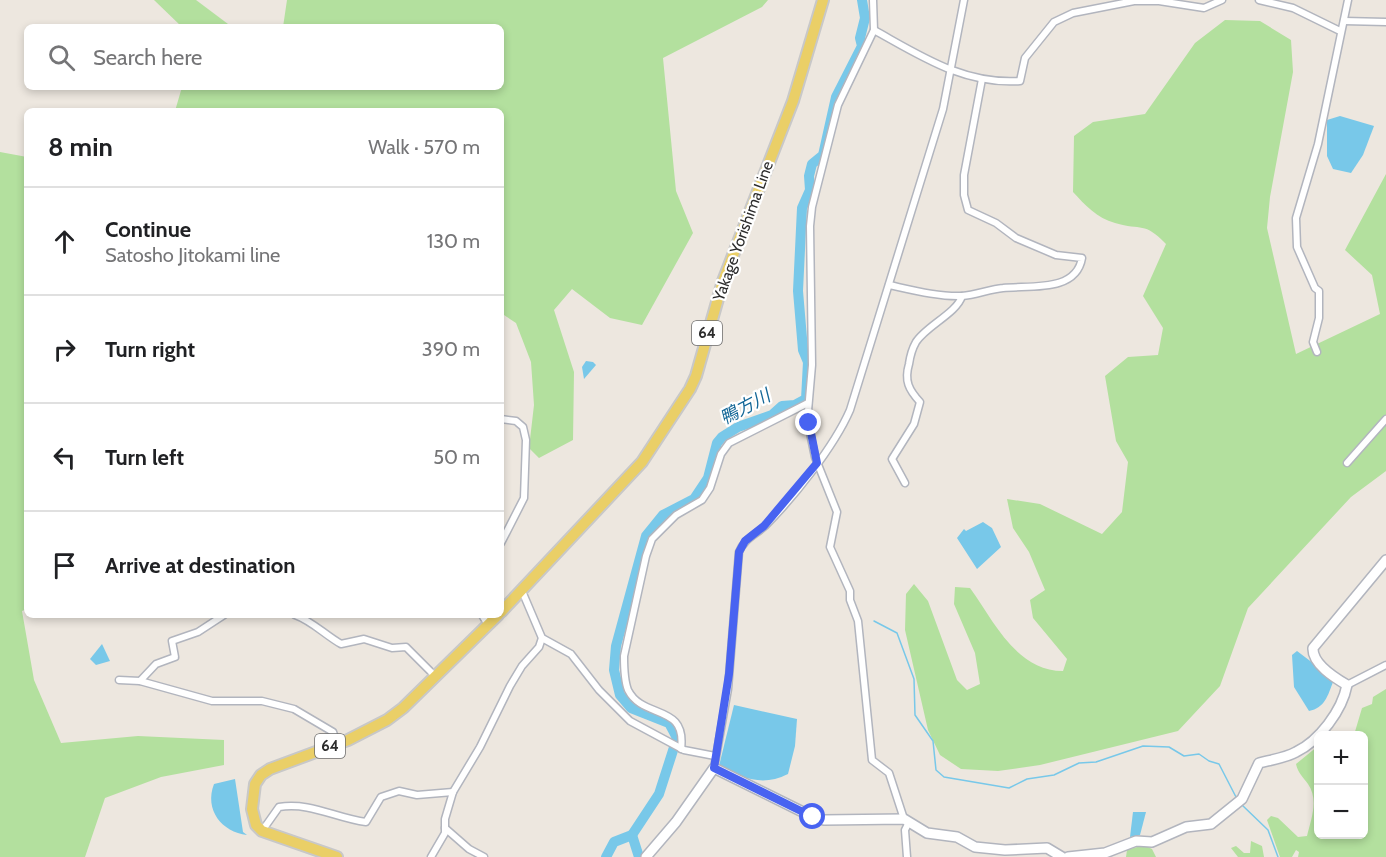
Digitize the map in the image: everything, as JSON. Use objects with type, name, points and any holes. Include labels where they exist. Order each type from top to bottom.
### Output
[{"type":"main road","name":"Yakage Yorishima Line","points":[[504,608],[596,508],[642,462],[690,389],[696,376],[729,263],[793,101],[823,0]]},
{"type":"main road","points":[[1068,857],[1105,853],[1136,841],[1152,842],[1186,827],[1211,824],[1238,802],[1259,763],[1293,754],[1322,730],[1339,707],[1347,685],[1334,678],[1314,657],[1313,648],[1386,560]]},
{"type":"main road","name":"Yakage Yorishima Line","points":[[262,831],[256,825],[252,809],[255,784],[261,775],[270,769],[337,744],[387,720],[435,677],[485,620]]},
{"type":"main road","points":[[646,857],[676,822],[714,768],[813,817],[824,820],[906,821],[927,833],[957,837],[975,847],[1005,850],[1047,848],[1062,857]]},
{"type":"main road","points":[[262,831],[337,857]]},
{"type":"street","points":[[873,0],[874,30],[838,105],[812,207],[812,365],[806,404],[815,465],[837,512],[830,547],[850,591],[850,600],[858,621],[872,760],[889,773],[906,821],[907,857]]},
{"type":"street","points":[[714,768],[729,674],[739,552],[745,541],[764,526],[815,465],[838,434],[850,410],[952,72],[964,0]]},
{"type":"street","points":[[874,30],[952,72],[994,82],[1020,81],[1025,58],[1060,18],[1073,13],[1134,1],[1159,1],[1204,8],[1222,0]]},
{"type":"street","points":[[1259,0],[1293,8],[1341,31]]},
{"type":"street","points":[[1317,352],[1313,342],[1319,318],[1319,291],[1315,288],[1297,247],[1295,228],[1299,206],[1318,144],[1348,0]]},
{"type":"street","points":[[1344,21],[1386,22]]},
{"type":"street","points":[[889,285],[962,296],[1002,288],[1056,285],[1078,270],[1082,258],[1056,255],[1016,238],[996,224],[968,210],[964,195],[964,175],[982,79]]},
{"type":"street","points":[[905,483],[892,459],[919,414],[920,402],[909,390],[906,375],[911,352],[917,341],[958,305],[962,296]]},
{"type":"street","points":[[679,748],[682,735],[677,724],[665,714],[635,700],[628,689],[624,673],[624,657],[646,556],[657,532],[675,515],[702,500],[710,488],[721,454],[729,442],[806,404]]},
{"type":"street","points":[[504,419],[516,421],[523,427],[526,440],[524,498],[504,537]]},
{"type":"street","points":[[1347,463],[1386,419]]},
{"type":"street","points":[[522,591],[542,638],[571,654],[600,690],[630,721],[679,748],[715,756]]},
{"type":"street","points":[[140,681],[156,664],[175,657],[172,641],[198,632],[219,618]]},
{"type":"street","points":[[308,618],[324,636],[341,644],[364,639],[392,648],[405,647],[435,677]]},
{"type":"street","points":[[431,857],[445,828],[453,792],[516,676],[539,647],[542,638]]},
{"type":"street","points":[[1347,685],[1386,665]]},
{"type":"street","points":[[119,680],[140,681],[212,701],[262,700],[294,709],[333,732],[337,744]]},
{"type":"street","points":[[262,831],[279,807],[296,804],[315,807],[344,819],[366,822],[381,797],[399,791],[417,795],[453,792]]},
{"type":"street","points":[[445,828],[469,849],[484,857]]},
{"type":"green space","points":[[154,0],[196,0],[228,24],[179,24]]},
{"type":"green space","points":[[287,0],[768,0],[762,7],[663,58],[676,191],[693,233],[642,325],[610,318],[572,289],[554,310],[574,372],[573,440],[539,458],[529,448],[534,405],[531,362],[516,323],[504,315],[504,108],[176,108],[181,90],[504,90],[504,24],[283,24]]},
{"type":"green space","points":[[1225,20],[1260,21],[1291,40],[1293,72],[1270,197],[1267,228],[1296,354],[1380,314],[1372,275],[1345,250],[1386,174],[1386,471],[1351,497],[1248,608],[1220,686],[1178,731],[1040,765],[998,771],[961,769],[940,755],[928,730],[905,630],[906,594],[914,584],[928,601],[957,680],[967,690],[980,684],[975,653],[954,604],[955,587],[970,588],[998,629],[1019,653],[1032,663],[1046,669],[1063,671],[1067,659],[1033,618],[1030,600],[1045,590],[1029,552],[1013,528],[1007,499],[1040,504],[1102,534],[1122,512],[1128,462],[1116,441],[1105,376],[1128,357],[1158,355],[1163,328],[1143,296],[1166,244],[1147,229],[1115,223],[1103,218],[1073,192],[1074,136],[1093,122],[1145,114],[1195,43]]},
{"type":"green space","points":[[0,152],[24,156],[24,610],[22,611],[34,680],[61,743],[138,736],[224,740],[224,765],[161,777],[105,798],[85,857],[0,857]]},
{"type":"green space","points":[[1386,689],[1386,857],[1298,857],[1299,852],[1296,850],[1292,857],[1280,857],[1267,820],[1271,816],[1278,818],[1298,837],[1307,836],[1314,803],[1314,839],[1368,839],[1368,731],[1355,731],[1362,708],[1372,704],[1373,697]]},
{"type":"green space","points":[[1314,749],[1314,803],[1311,790],[1296,764]]},
{"type":"green space","points":[[1251,841],[1262,846],[1264,857],[1238,857],[1231,848],[1236,846],[1244,853],[1250,853]]},
{"type":"green space","points":[[1144,845],[1152,849],[1156,857],[1126,857],[1127,850]]},
{"type":"water","points":[[1340,116],[1374,126],[1363,155],[1351,173],[1333,169],[1327,156],[1327,120]]},
{"type":"water","points":[[586,361],[596,365],[584,379],[582,367]]},
{"type":"water","points":[[983,522],[992,528],[1001,547],[977,569],[957,538],[964,529],[966,531]]},
{"type":"water","points":[[102,644],[110,661],[96,665],[90,659]]},
{"type":"water","points":[[1297,651],[1326,673],[1333,682],[1322,704],[1309,711],[1294,687],[1292,655]]},
{"type":"water","points":[[734,705],[797,719],[795,746],[788,774],[770,780],[761,780],[736,774],[719,766]]},
{"type":"water","points":[[235,779],[243,832],[247,835],[238,833],[223,824],[213,811],[211,803],[214,784]]},
{"type":"water","points":[[1133,812],[1146,812],[1140,835],[1130,837]]},
{"type":"waterway","name":"鴨方川","points":[[632,835],[659,794],[677,738],[669,723],[631,708],[620,695],[614,670],[616,646],[646,536],[663,515],[694,499],[708,478],[717,443],[722,437],[738,427],[772,415],[782,406],[795,405],[806,399],[808,362],[803,350],[798,291],[802,208],[810,190],[809,176],[812,164],[823,155],[836,97],[862,46],[860,38],[865,18],[862,0]]},
{"type":"waterway","points":[[828,546],[831,528]]},
{"type":"waterway","points":[[874,621],[897,633],[914,679],[915,715],[933,741],[936,770],[944,777],[1009,788],[1027,779],[1054,775],[1079,763],[1096,762],[1143,746],[1169,747],[1184,756],[1199,754],[1219,764],[1237,799]]},
{"type":"waterway","points":[[1242,805],[1268,830],[1278,857]]},
{"type":"waterway","points":[[632,835],[639,857]]},
{"type":"waterway","points":[[606,857],[614,842],[632,835]]},
{"type":"route","points":[[809,423],[817,463],[764,526],[740,548],[728,689],[714,768],[774,800],[813,817]]}]
